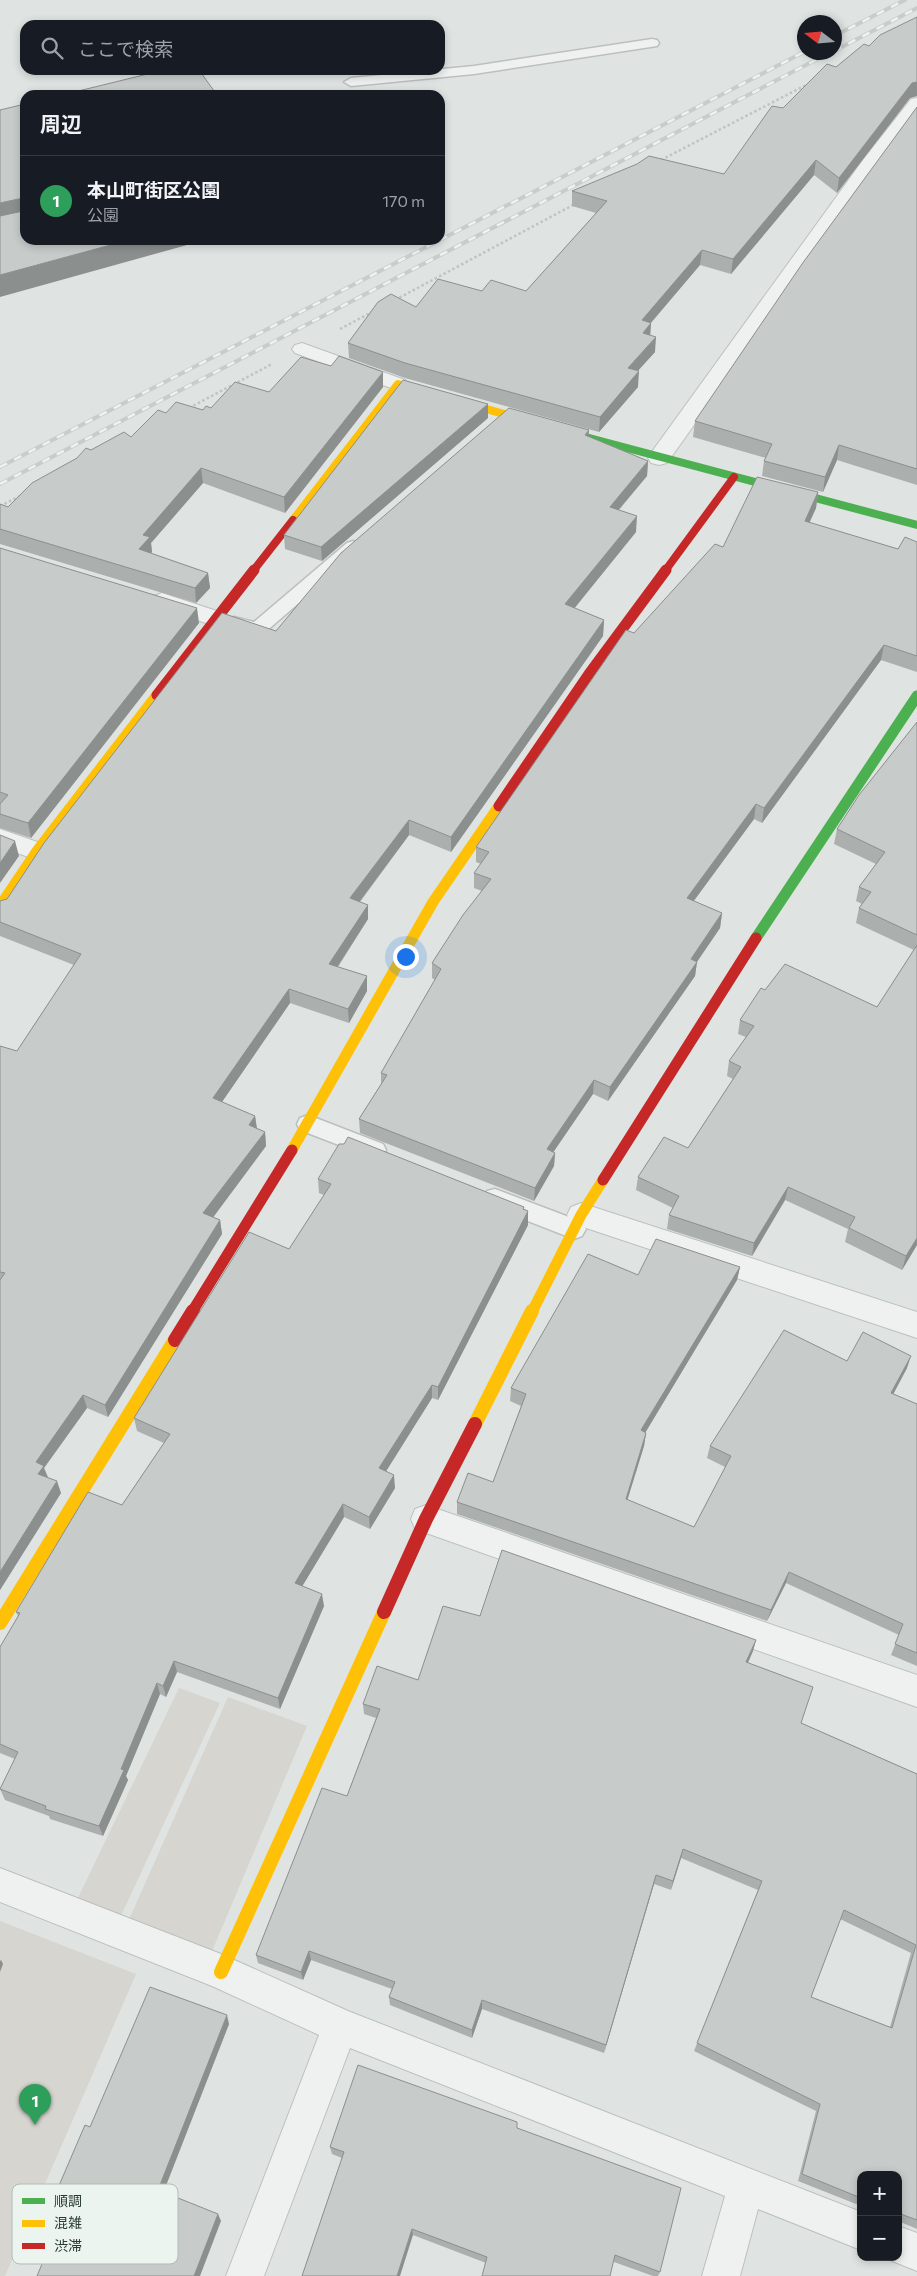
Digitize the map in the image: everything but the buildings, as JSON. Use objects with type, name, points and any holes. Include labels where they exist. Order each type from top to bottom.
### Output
[{"type":"street","points":[[659,458],[864,172],[917,103]]},
{"type":"street","points":[[302,349],[398,384],[505,415],[659,458],[917,525]]},
{"type":"street","points":[[0,906],[37,851],[398,384]]},
{"type":"street","points":[[0,1623],[308,1124],[433,902],[590,674],[734,477]]},
{"type":"street","points":[[142,595],[218,619]]},
{"type":"street","points":[[221,1972],[426,1519],[577,1222],[735,970],[917,696]]},
{"type":"street","points":[[0,838],[37,851]]},
{"type":"street","points":[[577,1222],[916,1323]]},
{"type":"street","points":[[426,1519],[917,1691]]},
{"type":"street","points":[[0,1885],[221,1972],[340,2026],[857,2229]]},
{"type":"street","points":[[246,2276],[340,2026]]},
{"type":"street","points":[[721,2276],[746,2187]]},
{"type":"street","points":[[902,2246],[917,2252]]},
{"type":"lane","points":[[445,73],[652,43]]},
{"type":"lane","points":[[351,82],[423,75]]},
{"type":"lane","points":[[490,428],[505,415]]},
{"type":"lane","points":[[218,619],[257,630],[362,539]]},
{"type":"lane","points":[[308,1124],[391,1157]]},
{"type":"lane","points":[[473,1189],[577,1222]]},
{"type":"path","points":[[656,162],[811,82]]},
{"type":"path","points":[[388,303],[578,203]]},
{"type":"path","points":[[181,412],[379,308]]},
{"type":"path","points":[[0,506],[26,493]]},
{"type":"shaded area","points":[[179,1688],[220,1703],[119,1920],[76,1902]]},
{"type":"shaded area","points":[[228,1697],[307,1726],[210,1956],[127,1924]]},
{"type":"shaded area","points":[[0,1921],[136,1974],[45,2184],[12,2184],[12,2260],[5,2276],[0,2276]]},
{"type":"railway","points":[[842,32],[905,0]]},
{"type":"railway","points":[[842,47],[917,8]]},
{"type":"railway","points":[[445,237],[797,56]]},
{"type":"railway","points":[[0,484],[816,60]]},
{"type":"railway","points":[[0,467],[430,245]]},
{"type":"traffic: fast","points":[[578,435],[917,525]]},
{"type":"traffic: fast","points":[[756,938],[917,696]]},
{"type":"traffic: slow","points":[[293,520],[398,384],[578,435]]},
{"type":"traffic: slow","points":[[0,906],[37,851],[157,695]]},
{"type":"traffic: slow","points":[[292,1150],[433,902],[499,806]]},
{"type":"traffic: slow","points":[[475,1424],[581,1215],[603,1180]]},
{"type":"traffic: slow","points":[[0,1623],[175,1340]]},
{"type":"traffic: slow","points":[[221,1972],[384,1612]]},
{"type":"traffic: jam","points":[[499,806],[589,674],[734,477]]},
{"type":"traffic: jam","points":[[157,695],[293,520]]},
{"type":"traffic: jam","points":[[603,1180],[756,938]]},
{"type":"traffic: jam","points":[[175,1340],[292,1150]]},
{"type":"traffic: jam","points":[[384,1612],[426,1519],[475,1424]]},
{"type":"place","name":"本山町街区公園","points":[[35,2125]]}]
